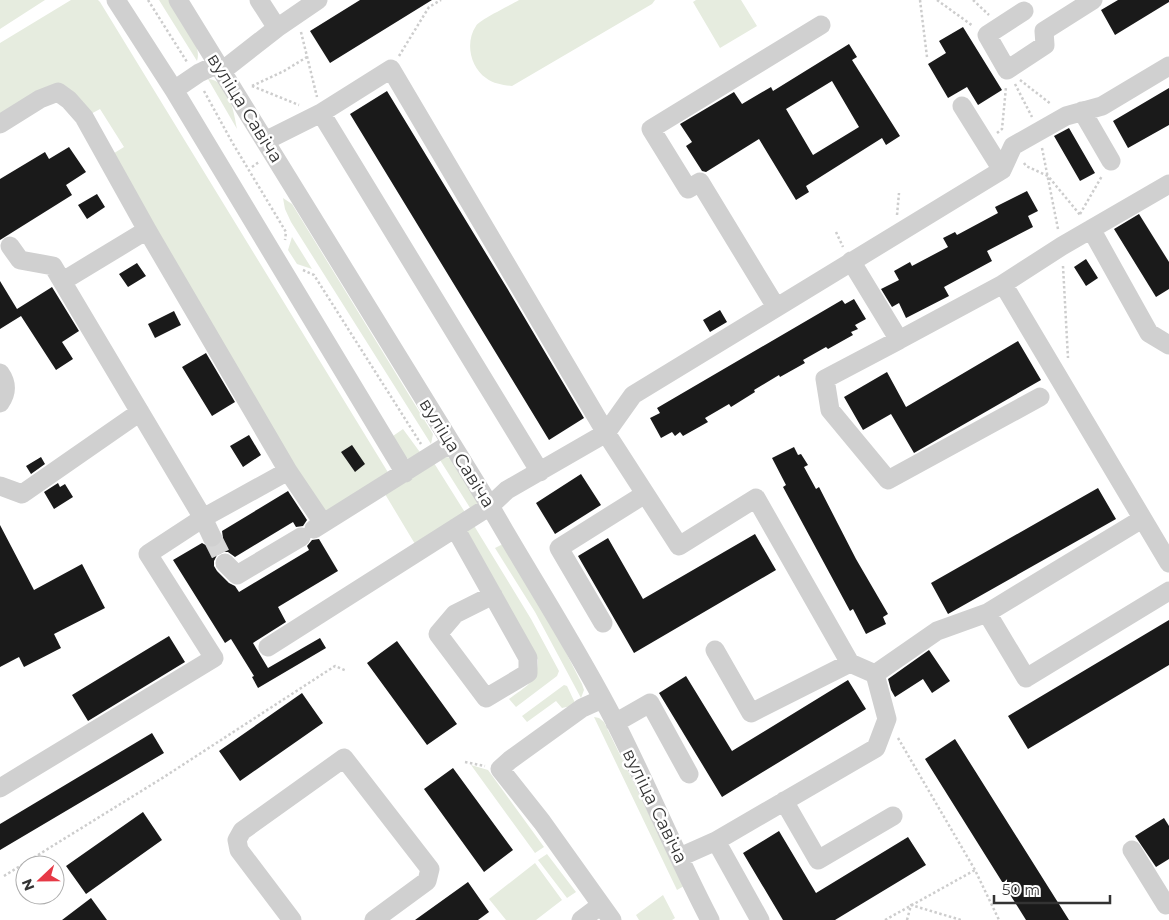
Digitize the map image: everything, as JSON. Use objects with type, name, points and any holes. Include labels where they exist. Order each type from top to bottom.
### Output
[{"type":"street","points":[[116,0],[174,90],[405,473]]},
{"type":"street","name":"вуліца Савіча","points":[[178,0],[552,609],[615,723],[680,858],[704,918]]},
{"type":"street","points":[[259,0],[277,28]]},
{"type":"street","points":[[174,90],[196,77],[199,73],[220,67],[318,0]]},
{"type":"street","points":[[1044,31],[1093,0]]},
{"type":"street","points":[[1021,6],[1044,31],[1045,45],[1007,70],[986,35],[1021,6]]},
{"type":"street","points":[[776,307],[700,182],[688,190],[652,129],[821,25]]},
{"type":"street","points":[[268,647],[490,506],[507,490],[606,433],[633,395],[1002,170],[1013,146],[1074,113],[1102,106],[1169,66]]},
{"type":"street","points":[[265,141],[321,113],[391,69],[606,433],[679,546],[756,498],[850,663],[876,674]]},
{"type":"street","points":[[0,124],[40,99],[58,92],[69,100],[84,117],[147,230],[288,471],[313,530]]},
{"type":"street","points":[[962,106],[1002,170]]},
{"type":"street","points":[[321,113],[540,472]]},
{"type":"street","points":[[1074,113],[1111,161]]},
{"type":"street","points":[[1040,397],[888,480],[830,410],[825,379],[1003,284],[1062,246],[1082,222],[1169,184]]},
{"type":"street","points":[[1082,222],[1149,334],[1169,345]]},
{"type":"street","points":[[63,281],[147,230]]},
{"type":"street","points":[[10,246],[20,260],[53,266],[203,518],[212,537]]},
{"type":"street","points":[[851,261],[899,340]]},
{"type":"street","points":[[1003,284],[1169,563]]},
{"type":"street","points":[[0,373],[6,385],[0,403]]},
{"type":"street","points":[[0,486],[22,494],[140,412]]},
{"type":"street","points":[[225,563],[237,575],[451,444]]},
{"type":"street","points":[[0,788],[214,658],[148,554],[203,518],[288,471]]},
{"type":"street","points":[[603,623],[559,548],[645,494]]},
{"type":"street","points":[[876,674],[937,631],[987,613],[1142,519]]},
{"type":"street","points":[[455,528],[493,595],[528,658],[528,673],[486,698],[438,634],[455,614],[493,595]]},
{"type":"street","points":[[987,613],[1026,678],[1169,591]]},
{"type":"street","points":[[715,650],[752,713],[850,663]]},
{"type":"street","points":[[680,858],[716,841],[876,748],[887,719],[876,674]]},
{"type":"street","points":[[602,699],[582,708],[500,769],[542,822],[612,920]]},
{"type":"street","points":[[615,723],[650,703],[689,774]]},
{"type":"street","points":[[292,920],[239,850],[237,840],[242,831],[344,758],[430,869],[427,881],[374,920]]},
{"type":"street","points":[[784,801],[818,860],[893,816]]},
{"type":"street","points":[[716,841],[760,920]]},
{"type":"street","points":[[1132,850],[1166,905],[1169,903]]},
{"type":"street","points":[[580,920],[601,905]]},
{"type":"path","points":[[148,0],[196,77],[232,142],[286,232],[285,241]]},
{"type":"path","points":[[391,69],[428,8],[441,0]]},
{"type":"path","points":[[920,0],[927,57]]},
{"type":"path","points":[[937,0],[986,35]]},
{"type":"path","points":[[301,31],[321,113]]},
{"type":"path","points":[[307,57],[284,71],[252,86],[321,113]]},
{"type":"path","points":[[1007,70],[1074,113]]},
{"type":"path","points":[[1007,70],[1039,131],[1062,246],[1068,359]]},
{"type":"path","points":[[984,141],[1002,130],[1007,70]]},
{"type":"path","points":[[1026,166],[1048,176],[1082,222],[1111,161]]},
{"type":"path","points":[[296,268],[314,275],[429,457]]},
{"type":"path","points":[[4,876],[164,777],[335,666],[347,672]]},
{"type":"path","points":[[887,719],[975,870],[999,920]]},
{"type":"path","points":[[885,920],[975,870]]},
{"type":"path","points":[[907,920],[911,905]]},
{"type":"path","points":[[911,905],[961,920]]},
{"type":"shaded area","points":[[0,0],[45,0],[0,29]]},
{"type":"shaded area","points":[[71,0],[98,0],[100,2],[389,474],[333,510],[323,510],[317,505],[111,155],[124,147],[100,109],[87,116],[64,89],[0,117],[0,43]]},
{"type":"shaded area","points":[[159,0],[169,0],[189,29],[197,46],[197,61]]},
{"type":"shaded area","points":[[519,0],[655,0],[652,4],[512,86],[502,85],[489,80],[476,67],[471,54],[471,39],[478,23]]},
{"type":"shaded area","points":[[696,0],[741,0],[757,26],[720,48],[693,2]]},
{"type":"shaded area","points":[[208,79],[221,85],[226,91],[232,106],[237,129]]},
{"type":"shaded area","points":[[283,198],[292,204],[433,434],[431,444],[291,222],[285,209]]},
{"type":"shaded area","points":[[292,237],[312,269],[297,264],[288,250]]},
{"type":"shaded area","points":[[403,429],[422,455],[412,461],[403,456],[393,436]]},
{"type":"shaded area","points":[[446,457],[451,458],[478,501],[477,507],[472,511],[440,460]]},
{"type":"shaded area","points":[[434,463],[466,514],[415,544],[385,494]]},
{"type":"shaded area","points":[[473,524],[531,619],[559,671],[557,676],[516,707],[509,699],[533,679],[538,660],[467,532],[469,526]]},
{"type":"shaded area","points":[[503,544],[556,633],[582,684],[584,690],[581,698],[535,612],[495,548]]},
{"type":"shaded area","points":[[564,685],[567,686],[576,705],[562,708],[556,701],[527,722],[522,716]]},
{"type":"shaded area","points":[[594,717],[604,722],[684,886],[677,890]]},
{"type":"shaded area","points":[[471,765],[488,770],[544,847],[535,853]]},
{"type":"shaded area","points":[[547,854],[576,892],[567,898],[538,860]]},
{"type":"shaded area","points":[[535,863],[562,900],[536,920],[506,920],[489,899]]},
{"type":"shaded area","points":[[663,895],[675,918],[672,920],[639,920],[636,915]]},
{"type":"building","points":[[360,0],[432,0],[330,63],[310,31]]},
{"type":"building","points":[[1118,0],[1169,0],[1169,2],[1115,35],[1101,10]]},
{"type":"building","points":[[963,27],[1002,90],[978,105],[967,87],[948,98],[928,64],[946,53],[939,41]]},
{"type":"building","points":[[849,44],[857,57],[852,60],[900,136],[886,145],[882,138],[806,186],[809,192],[796,200],[759,139],[706,172],[702,171],[686,146],[692,142],[680,124],[734,92],[742,104],[771,87],[773,91]],"holes":[[[832,81],[859,127],[813,155],[786,109]]]},
{"type":"building","points":[[1169,88],[1169,125],[1128,148],[1113,121]]},
{"type":"building","points":[[387,91],[584,418],[549,440],[350,114]]},
{"type":"building","points":[[1069,128],[1095,173],[1080,181],[1054,136]]},
{"type":"building","points":[[69,147],[86,172],[66,185],[72,195],[0,240],[0,179],[45,152],[49,159]]},
{"type":"building","points":[[1027,191],[1038,211],[1028,216],[1033,227],[987,251],[992,261],[944,287],[949,296],[906,318],[899,303],[892,307],[881,289],[899,280],[894,271],[910,262],[912,266],[948,247],[943,238],[955,232],[957,235],[998,213],[995,207]]},
{"type":"building","points":[[97,194],[105,207],[87,219],[78,205]]},
{"type":"building","points":[[1139,214],[1169,262],[1169,289],[1156,297],[1114,229]]},
{"type":"building","points":[[1086,259],[1098,278],[1086,286],[1074,267]]},
{"type":"building","points":[[137,263],[146,276],[128,287],[119,274]]},
{"type":"building","points":[[0,281],[17,309],[52,287],[79,331],[62,342],[73,359],[56,370],[21,316],[0,329]]},
{"type":"building","points":[[854,299],[866,319],[855,325],[858,329],[851,332],[853,335],[803,360],[805,363],[780,377],[779,375],[731,407],[729,404],[705,418],[708,422],[683,436],[680,432],[675,436],[672,432],[661,438],[650,418],[660,413],[657,408],[842,300],[845,304]]},
{"type":"building","points":[[720,310],[727,322],[710,332],[703,320]]},
{"type":"building","points":[[174,311],[181,325],[155,338],[148,324]]},
{"type":"building","points":[[1018,341],[1041,380],[914,453],[891,414],[863,430],[844,397],[887,372],[906,407]]},
{"type":"building","points":[[206,353],[235,402],[212,416],[182,367]]},
{"type":"building","points":[[249,435],[261,455],[243,467],[230,446]]},
{"type":"building","points":[[352,445],[365,464],[355,472],[341,452]]},
{"type":"building","points":[[794,447],[798,455],[801,454],[808,465],[804,467],[816,489],[819,487],[856,559],[888,614],[883,617],[886,624],[866,634],[853,609],[850,611],[783,487],[786,485],[772,458]]},
{"type":"building","points":[[41,457],[45,464],[31,474],[26,466]]},
{"type":"building","points":[[581,474],[601,505],[555,534],[536,503]]},
{"type":"building","points":[[58,483],[60,487],[65,484],[73,497],[54,509],[44,492]]},
{"type":"building","points":[[1098,488],[1116,519],[948,614],[931,583]]},
{"type":"building","points":[[288,491],[307,520],[303,526],[296,527],[293,522],[235,557],[228,552],[223,552],[217,555],[214,561],[217,571],[229,583],[235,586],[239,592],[309,550],[307,546],[312,540],[319,539],[338,571],[278,607],[286,622],[253,643],[268,668],[320,638],[326,648],[258,688],[252,677],[254,676],[231,639],[225,643],[173,560],[202,543],[211,548],[217,547],[221,544],[223,538],[222,531]]},
{"type":"building","points":[[0,525],[34,590],[82,564],[105,608],[54,634],[61,648],[24,667],[19,657],[0,667]]},
{"type":"building","points":[[755,534],[776,570],[634,653],[578,556],[608,538],[643,599]]},
{"type":"building","points":[[1169,620],[1169,665],[1028,749],[1008,716]]},
{"type":"building","points":[[169,636],[185,662],[88,721],[72,695]]},
{"type":"building","points":[[397,641],[457,724],[427,745],[367,663]]},
{"type":"building","points":[[929,650],[950,681],[932,693],[923,679],[895,697],[888,679]]},
{"type":"building","points":[[686,676],[732,751],[848,680],[866,709],[722,797],[659,693]]},
{"type":"building","points":[[302,693],[323,723],[240,781],[219,751]]},
{"type":"building","points":[[152,733],[164,753],[0,850],[0,824]]},
{"type":"building","points":[[955,739],[1069,920],[1026,920],[925,759]]},
{"type":"building","points":[[453,768],[513,850],[484,872],[424,789]]},
{"type":"building","points":[[143,812],[162,840],[86,894],[66,866]]},
{"type":"building","points":[[1164,818],[1169,826],[1169,859],[1156,867],[1135,836]]},
{"type":"building","points":[[779,831],[816,893],[908,837],[926,865],[835,920],[783,920],[743,853]]},
{"type":"building","points":[[468,882],[489,912],[478,920],[415,920]]},
{"type":"building","points":[[91,898],[107,920],[62,920]]},
{"type":"tunnel","points":[[212,537],[225,563]]}]
